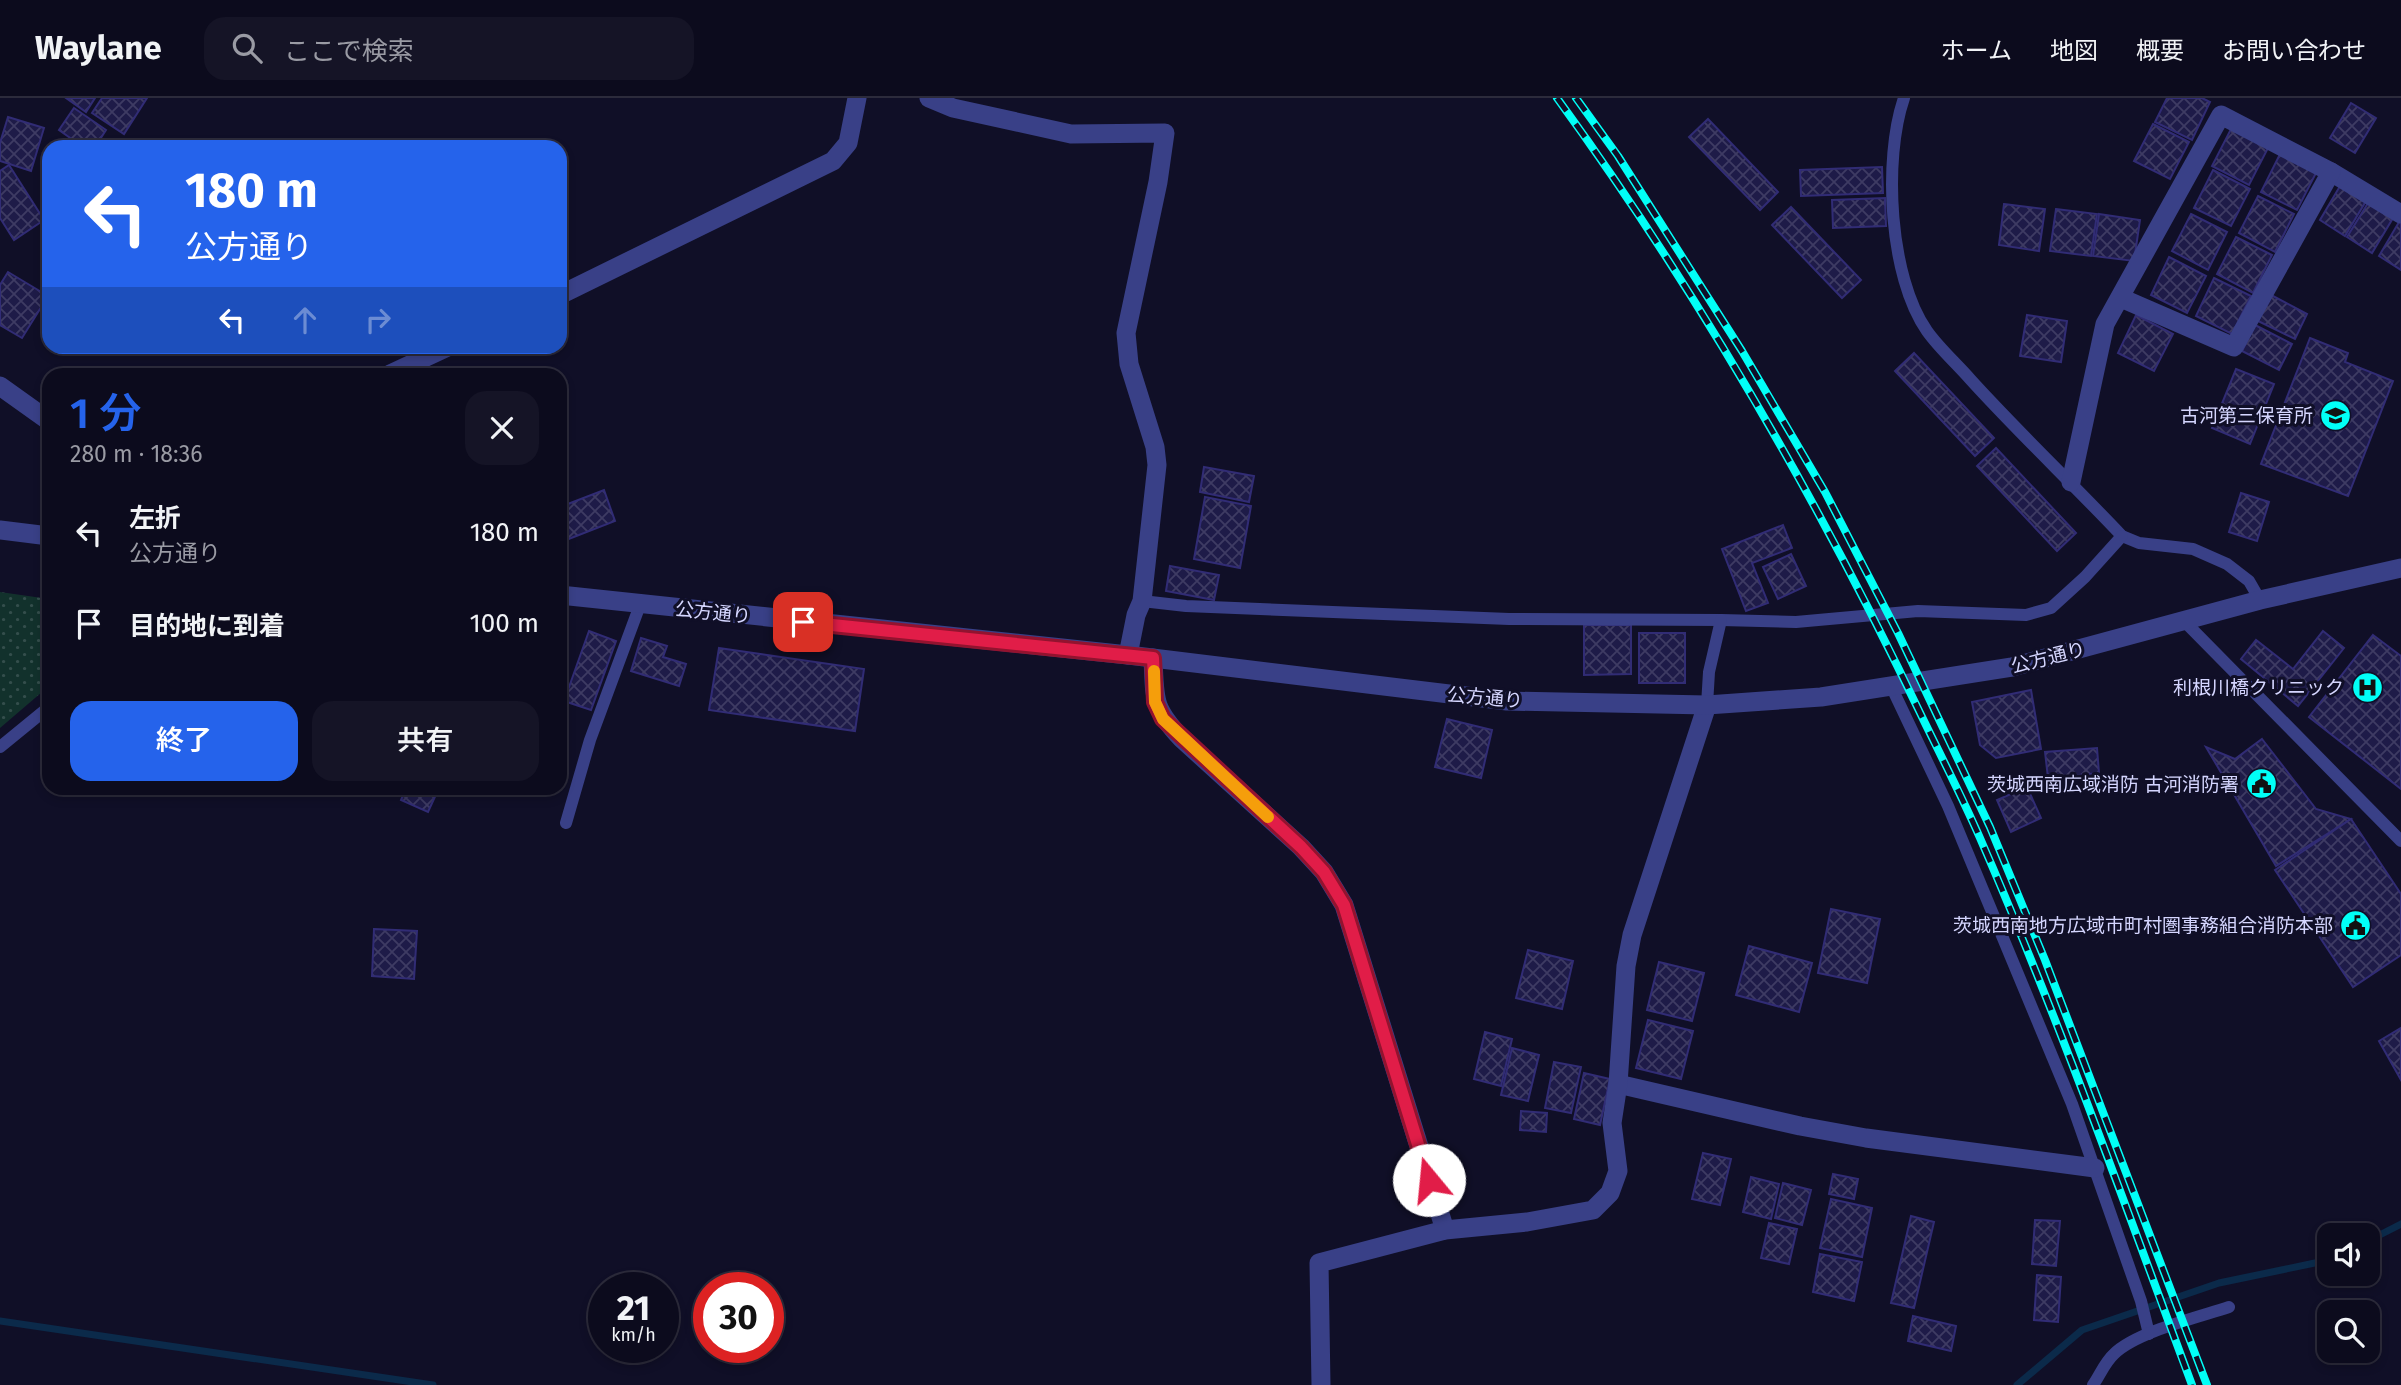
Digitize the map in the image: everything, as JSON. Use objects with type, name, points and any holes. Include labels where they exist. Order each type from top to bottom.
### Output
[{"type":"street","points":[[567,292],[833,160],[848,144],[857,98]]},
{"type":"street","points":[[929,98],[953,108],[1071,134],[1165,133],[1158,182],[1126,333],[1129,364],[1155,447],[1157,465],[1142,601],[1136,615],[1128,655]]},
{"type":"street","points":[[2071,482],[2105,324],[2221,115],[2331,172],[2401,214]]},
{"type":"street","points":[[2121,298],[2234,348],[2331,172]]},
{"type":"street","points":[[403,368],[433,354]]},
{"type":"street","points":[[0,386],[42,416]]},
{"type":"street","points":[[0,530],[42,535]]},
{"type":"street","name":"公方通り","points":[[567,596],[1128,655],[1507,701],[1707,705],[1821,697],[2012,667],[2260,600],[2398,571]]},
{"type":"street","points":[[1153,658],[1155,702],[1163,719],[1301,847],[1324,872],[1344,905],[1445,1230]]},
{"type":"street","points":[[1321,1385],[1319,1263],[1445,1230],[1527,1222],[1593,1210],[1610,1193],[1618,1171],[1612,1123],[1618,1084],[1626,966],[1632,935],[1707,705]]},
{"type":"street","points":[[1618,1084],[1800,1126],[1866,1138],[2095,1168]]},
{"type":"lane","points":[[1903,98],[1891,166],[1894,229],[1907,289],[1927,331],[2000,411],[2122,536],[2139,543],[2193,549],[2227,564],[2249,581],[2260,600]]},
{"type":"lane","points":[[1142,601],[1200,607],[1508,619],[1796,622],[1918,611],[2026,615],[2051,608],[2085,577],[2122,536]]},
{"type":"lane","points":[[566,823],[590,740],[640,605]]},
{"type":"lane","points":[[1707,705],[1709,672],[1721,620]]},
{"type":"lane","points":[[2184,621],[2401,841]]},
{"type":"lane","points":[[1891,687],[1948,806],[2072,1104],[2141,1301],[2148,1329]]},
{"type":"lane","points":[[0,747],[42,713]]},
{"type":"lane","points":[[2093,1385],[2113,1354],[2148,1329],[2229,1307]]},
{"type":"green space","points":[[0,592],[42,598],[42,692],[0,728]]},
{"type":"building","points":[[66,98],[95,98],[86,112]]},
{"type":"building","points":[[102,98],[147,98],[124,134],[92,113]]},
{"type":"building","points":[[2167,98],[2202,98],[2210,102],[2192,140],[2155,122]]},
{"type":"building","points":[[2351,103],[2376,118],[2355,153],[2330,138]]},
{"type":"building","points":[[74,108],[106,130],[100,140],[73,140],[59,130]]},
{"type":"building","points":[[8,117],[44,128],[31,171],[0,161],[0,143]]},
{"type":"building","points":[[1708,119],[1778,192],[1760,210],[1689,137]]},
{"type":"building","points":[[2153,124],[2189,142],[2170,179],[2134,161]]},
{"type":"building","points":[[2231,129],[2268,148],[2249,185],[2212,166]]},
{"type":"building","points":[[2280,154],[2316,173],[2297,210],[2261,192]]},
{"type":"building","points":[[9,165],[42,217],[42,221],[14,240],[0,218],[0,171]]},
{"type":"building","points":[[1882,167],[1883,193],[1801,196],[1800,170]]},
{"type":"building","points":[[2213,170],[2250,189],[2231,226],[2194,208]]},
{"type":"building","points":[[2340,186],[2366,201],[2345,236],[2320,220]]},
{"type":"building","points":[[2258,196],[2294,214],[2275,252],[2239,233]]},
{"type":"building","points":[[1885,198],[1886,226],[1833,228],[1832,200]]},
{"type":"building","points":[[2368,203],[2393,218],[2372,253],[2347,237]]},
{"type":"building","points":[[2004,204],[2045,209],[2039,251],[1999,245]]},
{"type":"building","points":[[1791,207],[1861,280],[1842,298],[1772,225]]},
{"type":"building","points":[[2056,209],[2097,214],[2091,256],[2050,251]]},
{"type":"building","points":[[2099,214],[2140,220],[2134,261],[2093,256]]},
{"type":"building","points":[[2191,214],[2227,232],[2208,270],[2172,251]]},
{"type":"building","points":[[2399,222],[2401,223],[2401,270],[2379,256]]},
{"type":"building","points":[[2236,237],[2272,255],[2253,293],[2217,274]]},
{"type":"building","points":[[2169,257],[2206,276],[2187,313],[2151,295]]},
{"type":"building","points":[[8,272],[42,292],[42,306],[22,338],[0,325],[0,285]]},
{"type":"building","points":[[2214,278],[2251,296],[2232,334],[2196,316]]},
{"type":"building","points":[[2271,295],[2307,314],[2295,339],[2258,321]]},
{"type":"building","points":[[2027,315],[2067,321],[2061,362],[2020,356]]},
{"type":"building","points":[[2136,315],[2173,334],[2154,371],[2118,353]]},
{"type":"building","points":[[2255,325],[2292,344],[2279,370],[2242,351]]},
{"type":"building","name":"古河第三保育所","points":[[2310,338],[2348,353],[2345,362],[2393,381],[2348,496],[2261,464]]},
{"type":"building","points":[[1914,353],[1994,438],[1975,456],[1895,371]]},
{"type":"building","points":[[2236,369],[2274,384],[2250,444],[2212,428]]},
{"type":"building","points":[[1996,448],[2076,533],[2057,551],[1977,466]]},
{"type":"building","points":[[1204,467],[1254,476],[1249,502],[1200,492]]},
{"type":"building","points":[[604,490],[615,521],[567,540],[567,504]]},
{"type":"building","points":[[2241,493],[2269,502],[2257,541],[2229,532]]},
{"type":"building","points":[[1205,497],[1251,506],[1240,568],[1194,559]]},
{"type":"building","points":[[1783,525],[1792,548],[1752,563],[1768,603],[1746,611],[1722,549]]},
{"type":"building","points":[[1791,554],[1806,586],[1778,599],[1763,567]]},
{"type":"building","points":[[1170,566],[1219,575],[1214,600],[1166,591]]},
{"type":"building","points":[[1584,625],[1631,625],[1631,674],[1584,675]]},
{"type":"building","points":[[589,631],[616,641],[591,710],[567,702],[567,693]]},
{"type":"building","points":[[2323,631],[2344,648],[2298,706],[2241,659],[2256,640],[2293,669]]},
{"type":"building","points":[[1639,633],[1685,633],[1685,683],[1639,683]]},
{"type":"building","name":"利根川橋クリニック","points":[[2373,635],[2401,656],[2401,789],[2309,717]]},
{"type":"building","points":[[641,638],[667,646],[663,657],[686,664],[679,686],[631,671]]},
{"type":"building","points":[[719,648],[864,669],[855,731],[709,710]]},
{"type":"building","points":[[2031,690],[2041,749],[1996,758],[1980,745],[1972,702]]},
{"type":"building","points":[[1447,719],[1492,730],[1481,778],[1435,767]]},
{"type":"building","name":"茨城西南広域消防 古河消防署","points":[[2262,739],[2316,809],[2351,819],[2276,866],[2206,747],[2235,759]]},
{"type":"building","points":[[2097,748],[2099,773],[2048,778],[2045,752]]},
{"type":"building","points":[[2027,787],[2041,818],[2011,832],[1997,800]]},
{"type":"building","points":[[403,795],[436,795],[428,812],[401,800]]},
{"type":"building","name":"茨城西南地方広域市町村圏事務組合消防本部","points":[[2351,819],[2401,894],[2401,955],[2353,987],[2275,870]]},
{"type":"building","points":[[1831,909],[1880,919],[1867,983],[1818,973]]},
{"type":"building","points":[[374,929],[417,931],[414,979],[372,976]]},
{"type":"building","points":[[1749,946],[1812,963],[1799,1012],[1736,995]]},
{"type":"building","points":[[1528,950],[1573,961],[1562,1009],[1516,998]]},
{"type":"building","points":[[1659,962],[1704,973],[1692,1021],[1647,1010]]},
{"type":"building","points":[[1648,1020],[1693,1031],[1681,1079],[1636,1068]]},
{"type":"building","points":[[2401,1028],[2401,1080],[2379,1041]]},
{"type":"building","points":[[1485,1032],[1512,1039],[1501,1086],[1474,1079]]},
{"type":"building","points":[[1512,1048],[1539,1055],[1528,1101],[1501,1095]]},
{"type":"building","points":[[1554,1062],[1581,1067],[1571,1113],[1545,1108]]},
{"type":"building","points":[[1584,1073],[1610,1079],[1600,1125],[1574,1119]]},
{"type":"building","points":[[1521,1111],[1547,1113],[1546,1132],[1520,1130]]},
{"type":"building","points":[[1703,1153],[1731,1159],[1720,1205],[1692,1199]]},
{"type":"building","points":[[1833,1174],[1858,1179],[1854,1199],[1829,1194]]},
{"type":"building","points":[[1751,1177],[1779,1184],[1771,1219],[1743,1212]]},
{"type":"building","points":[[1783,1183],[1811,1190],[1802,1225],[1775,1218]]},
{"type":"building","points":[[1831,1199],[1872,1208],[1862,1257],[1820,1248]]},
{"type":"building","points":[[1911,1216],[1934,1222],[1914,1308],[1891,1303]]},
{"type":"building","points":[[2035,1220],[2060,1221],[2056,1266],[2032,1264]]},
{"type":"building","points":[[1769,1223],[1797,1229],[1789,1264],[1761,1258]]},
{"type":"building","points":[[1820,1254],[1862,1262],[1854,1301],[1813,1292]]},
{"type":"building","points":[[2037,1275],[2061,1277],[2058,1322],[2034,1320]]},
{"type":"building","points":[[1913,1316],[1956,1326],[1951,1351],[1908,1341]]},
{"type":"waterway","points":[[2380,1235],[2401,1224]]},
{"type":"waterway","points":[[2017,1385],[2082,1330],[2219,1283],[2317,1263]]},
{"type":"waterway","points":[[0,1321],[433,1385]]},
{"type":"railway","points":[[1557,98],[1660,247],[1708,323],[1800,479],[1884,640],[1967,809],[2009,905],[2090,1110],[2192,1385]]},
{"type":"railway","points":[[1576,98],[1618,156],[1742,351],[1825,492],[1898,633],[1990,827],[2045,960],[2207,1385]]},
{"type":"slow traffic","points":[[1154,671],[1155,702],[1163,719],[1268,817]]},
{"type":"place","name":"古河第三保育所","points":[[2336,415]]},
{"type":"place","name":"利根川橋クリニック","points":[[2367,687]]},
{"type":"place","name":"茨城西南広域消防 古河消防署","points":[[2262,784]]},
{"type":"place","name":"茨城西南地方広域市町村圏事務組合消防本部","points":[[2356,925]]},
{"type":"route","points":[[803,622],[1153,658],[1155,702],[1163,719],[1301,847],[1324,872],[1344,905],[1429,1180]]}]
